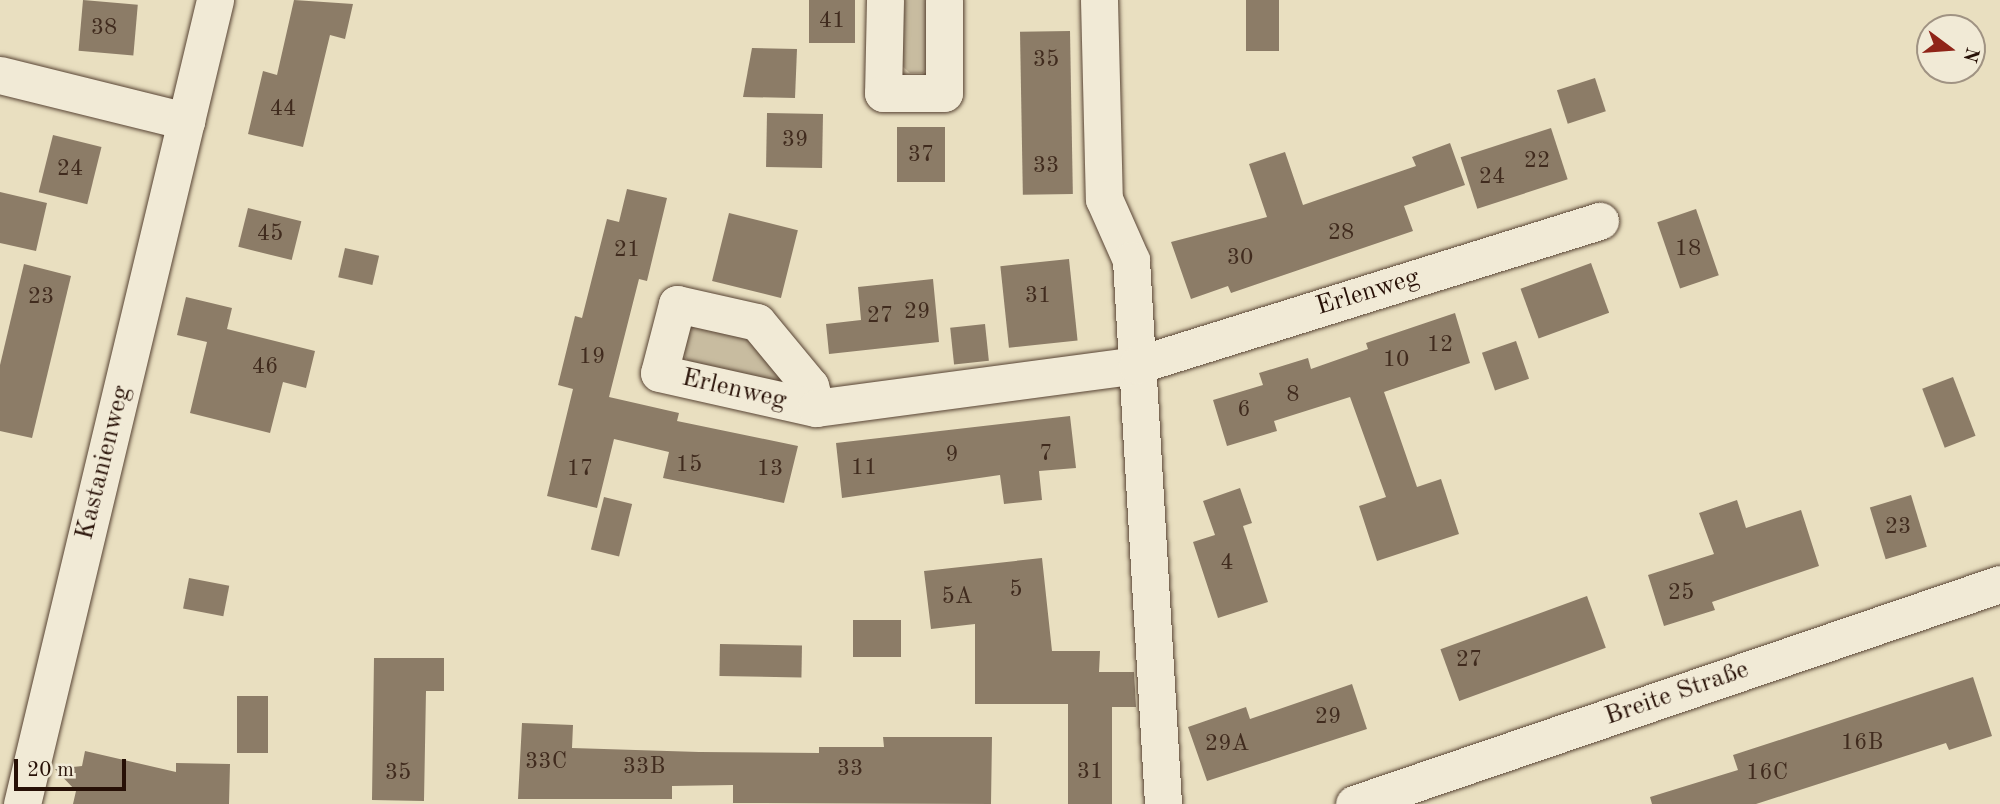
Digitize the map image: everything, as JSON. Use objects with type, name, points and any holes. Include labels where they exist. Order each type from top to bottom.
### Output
[{"type":"street","name":"Kastanienweg","points":[[22,804],[215,0]]},
{"type":"street","points":[[885,0],[883,93],[944,93],[944,0]]},
{"type":"street","points":[[1099,0],[1104,199],[1131,260],[1163,804]]},
{"type":"street","points":[[0,75],[186,121]]},
{"type":"street","name":"Erlenweg","points":[[817,408],[1137,365],[1600,221]]},
{"type":"street","name":"Breite Straße","points":[[1354,804],[2000,584]]},
{"type":"shaded area","points":[[905,0],[929,0],[929,67],[923,73],[910,73],[901,65]]},
{"type":"shaded area","points":[[703,320],[749,331],[788,384],[692,367],[678,346],[682,333]]},
{"type":"building","points":[[83,0],[138,5],[133,56],[79,51]]},
{"type":"building","points":[[294,0],[353,4],[345,39],[330,35],[303,147],[248,134],[263,71],[277,75]]},
{"type":"building","points":[[809,0],[855,0],[855,43],[809,43]]},
{"type":"building","points":[[1246,0],[1279,0],[1279,51],[1246,51]]},
{"type":"building","points":[[1070,31],[1073,194],[1023,195],[1020,32]]},
{"type":"building","points":[[752,48],[797,49],[795,98],[743,97]]},
{"type":"building","points":[[1595,78],[1606,111],[1568,124],[1557,90]]},
{"type":"building","points":[[767,113],[823,114],[822,168],[766,167]]},
{"type":"building","points":[[897,127],[945,127],[945,182],[897,182]]},
{"type":"building","points":[[1551,128],[1568,179],[1477,209],[1461,157]]},
{"type":"building","points":[[53,135],[102,147],[87,204],[39,192]]},
{"type":"building","points":[[1450,143],[1465,185],[1404,206],[1413,231],[1231,293],[1228,286],[1191,299],[1171,242],[1267,217],[1249,164],[1285,152],[1303,205],[1416,166],[1412,157]]},
{"type":"building","points":[[627,189],[667,198],[647,281],[639,279],[609,397],[679,413],[677,421],[798,446],[784,503],[663,478],[669,452],[614,439],[597,508],[547,496],[573,389],[558,385],[575,316],[582,318],[607,219],[619,222]]},
{"type":"building","points":[[0,192],[47,203],[36,251],[0,243]]},
{"type":"building","points":[[248,208],[301,221],[292,260],[238,247]]},
{"type":"building","points":[[1696,209],[1719,275],[1680,289],[1657,222]]},
{"type":"building","points":[[729,213],[798,230],[781,298],[712,281]]},
{"type":"building","points":[[345,248],[379,256],[372,285],[338,277]]},
{"type":"building","points":[[1069,259],[1078,341],[1009,348],[1000,266]]},
{"type":"building","points":[[1591,263],[1609,313],[1539,338],[1521,289]]},
{"type":"building","points":[[24,264],[71,276],[32,438],[0,431],[0,365]]},
{"type":"building","points":[[933,279],[939,342],[829,354],[826,324],[861,320],[858,287]]},
{"type":"building","points":[[186,297],[232,308],[227,329],[315,351],[306,388],[283,382],[270,433],[190,413],[207,342],[177,335]]},
{"type":"building","points":[[1455,313],[1470,363],[1384,392],[1417,487],[1441,479],[1459,534],[1377,561],[1359,506],[1386,497],[1350,397],[1274,421],[1277,431],[1227,446],[1213,400],[1263,385],[1259,373],[1308,358],[1311,369],[1368,349],[1366,343]]},
{"type":"building","points":[[985,324],[989,361],[954,364],[950,328]]},
{"type":"building","points":[[1516,341],[1529,379],[1495,391],[1482,353]]},
{"type":"building","points":[[1953,377],[1976,436],[1945,448],[1922,389]]},
{"type":"building","points":[[1070,416],[1076,468],[1039,471],[1042,500],[1004,504],[1000,475],[842,498],[836,443]]},
{"type":"building","points":[[1240,488],[1252,523],[1243,526],[1268,602],[1218,618],[1193,542],[1215,535],[1203,501]]},
{"type":"building","points":[[1911,495],[1927,547],[1886,559],[1870,508]]},
{"type":"building","points":[[604,497],[632,504],[619,556],[591,549]]},
{"type":"building","points":[[1737,500],[1746,528],[1801,510],[1819,566],[1712,602],[1715,610],[1664,626],[1648,575],[1714,554],[1699,513]]},
{"type":"building","points":[[1042,558],[1052,651],[1100,651],[1099,672],[1134,672],[1136,707],[1112,707],[1112,804],[1068,804],[1068,704],[975,704],[975,624],[931,629],[924,571]]},
{"type":"building","points":[[189,578],[229,586],[223,616],[183,608]]},
{"type":"building","points":[[1587,596],[1606,648],[1459,701],[1440,649]]},
{"type":"building","points":[[853,620],[901,620],[901,657],[853,657]]},
{"type":"building","points":[[720,644],[802,645],[801,677],[719,676]]},
{"type":"building","points":[[374,658],[444,658],[444,691],[426,691],[424,801],[372,800]]},
{"type":"building","points":[[1973,677],[1992,736],[1949,750],[1946,743],[1756,804],[1652,804],[1650,797],[1738,770],[1733,755]]},
{"type":"building","points":[[1352,684],[1367,729],[1207,781],[1188,727],[1246,707],[1250,719]]},
{"type":"building","points":[[237,696],[268,696],[268,753],[237,753]]},
{"type":"building","points":[[522,723],[573,725],[572,748],[699,752],[819,753],[819,747],[884,747],[883,737],[992,737],[991,804],[733,803],[733,785],[672,786],[672,799],[518,799]]},
{"type":"building","points":[[85,751],[176,772],[176,763],[230,764],[229,804],[73,804],[76,791],[55,769],[82,766]]}]
